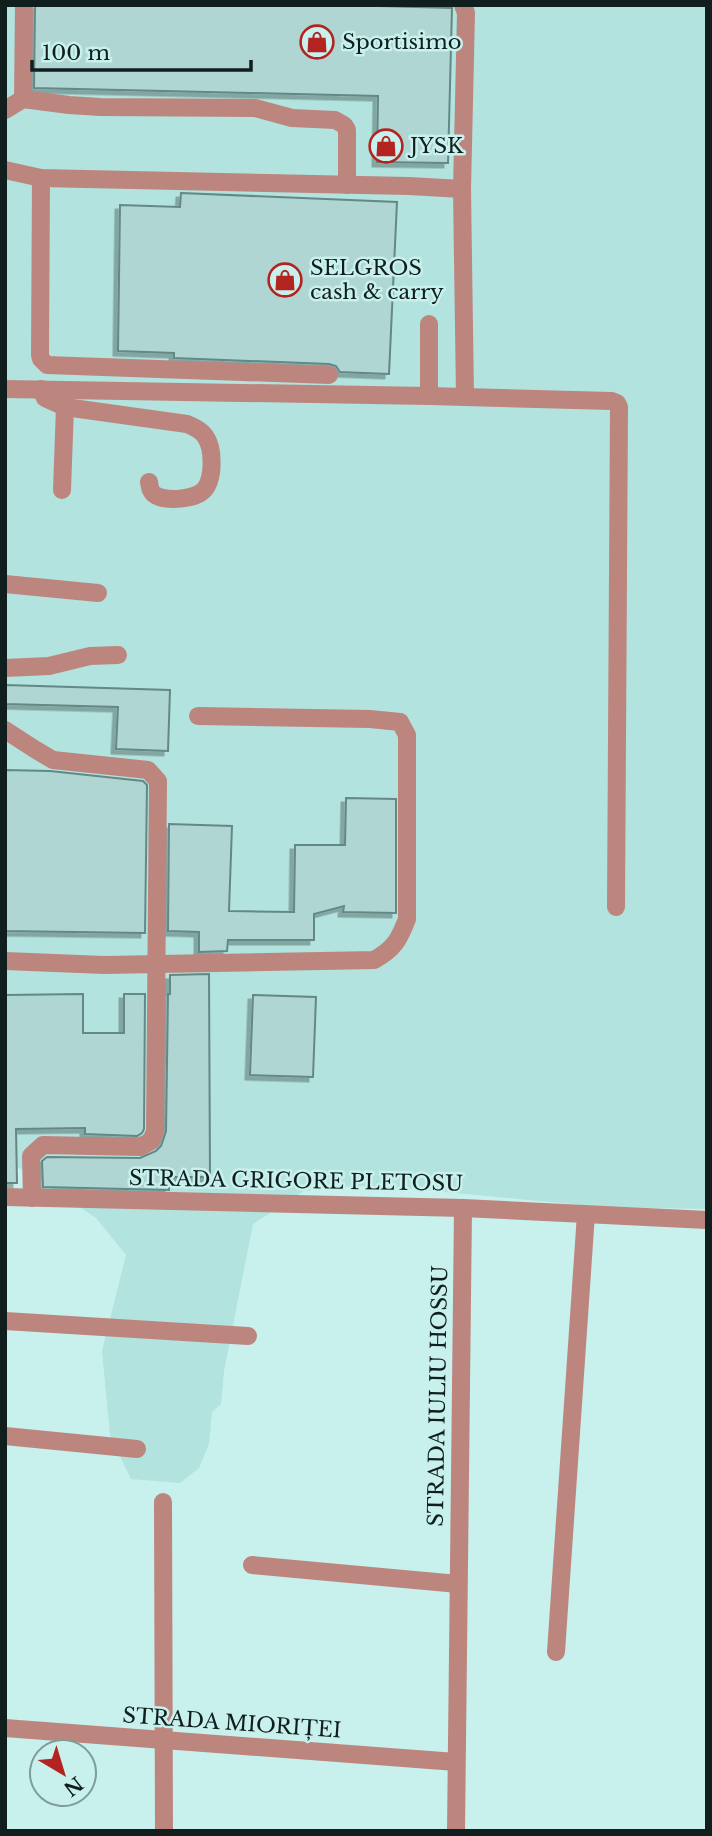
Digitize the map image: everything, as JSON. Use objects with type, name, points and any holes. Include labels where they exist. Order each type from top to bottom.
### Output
[{"type":"street","points":[[24,5],[11,107],[255,108],[292,118],[335,120],[347,130],[348,185]]},
{"type":"street","points":[[463,5],[466,13],[462,189],[465,397]]},
{"type":"street","points":[[6,170],[41,178],[462,189]]},
{"type":"street","points":[[41,178],[40,355],[47,365],[329,375]]},
{"type":"street","points":[[429,324],[429,396]]},
{"type":"street","points":[[5,388],[429,396],[617,403],[616,907]]},
{"type":"street","points":[[41,389],[45,398],[65,407],[187,424],[203,433],[208,440],[211,454],[211,471],[201,493],[165,499],[153,495],[149,482]]},
{"type":"street","points":[[62,490],[65,407]]},
{"type":"street","points":[[5,584],[98,593]]},
{"type":"street","points":[[5,668],[49,666],[90,656],[118,655]]},
{"type":"street","points":[[5,961],[104,965],[374,960],[389,952],[399,939],[407,919],[407,735],[400,722],[370,719],[198,716]]},
{"type":"street","points":[[5,730],[53,760],[148,770],[158,781],[155,1130],[151,1141],[140,1147],[43,1146],[31,1156],[32,1198]]},
{"type":"street","name":"STRADA GRIGORE PLETOSU","points":[[5,1197],[463,1208],[707,1220]]},
{"type":"street","name":"STRADA IULIU HOSSU","points":[[456,1831],[463,1208]]},
{"type":"street","points":[[556,1652],[586,1214]]},
{"type":"street","points":[[5,1321],[248,1336]]},
{"type":"street","points":[[5,1436],[137,1450]]},
{"type":"street","points":[[163,1502],[164,1831]]},
{"type":"street","points":[[252,1565],[458,1584]]},
{"type":"street","name":"STRADA MIORIȚEI","points":[[5,1728],[456,1762]]},
{"type":"shaded area","points":[[5,5],[707,5],[707,1209],[603,1207],[382,1186],[304,1191],[253,1224],[224,1371],[221,1404],[212,1412],[209,1444],[199,1468],[180,1483],[131,1479],[110,1435],[102,1351],[126,1255],[96,1218],[27,1171],[5,1163]]},
{"type":"building","points":[[35,5],[343,5],[452,8],[448,163],[377,162],[378,96],[34,88]]},
{"type":"building","name":"SELGROS cash & carry","points":[[181,193],[397,202],[389,374],[340,372],[336,366],[329,364],[174,358],[174,353],[118,351],[120,205],[180,207]]},
{"type":"building","points":[[5,685],[170,690],[168,751],[116,749],[118,707],[5,704]]},
{"type":"building","points":[[5,770],[50,771],[143,781],[147,785],[145,933],[5,931]]},
{"type":"building","points":[[346,798],[396,799],[396,913],[343,912],[344,906],[314,914],[314,940],[228,940],[227,951],[199,952],[199,932],[168,931],[169,824],[232,826],[229,911],[294,912],[295,845],[345,845]]},
{"type":"building","points":[[209,974],[210,1177],[169,1177],[169,1190],[43,1187],[42,1161],[47,1157],[140,1158],[161,1146],[166,1131],[170,975]]},
{"type":"building","points":[[83,994],[83,1033],[124,1033],[124,994],[145,994],[144,1129],[137,1136],[85,1134],[85,1128],[16,1129],[17,1183],[5,1183],[5,995]]},
{"type":"building","points":[[253,995],[316,997],[313,1077],[250,1075]]},
{"type":"place","name":"Sportisimo","points":[[317,42]]},
{"type":"place","name":"JYSK","points":[[386,146]]},
{"type":"place","name":"SELGROS cash & carry","points":[[285,280]]}]
